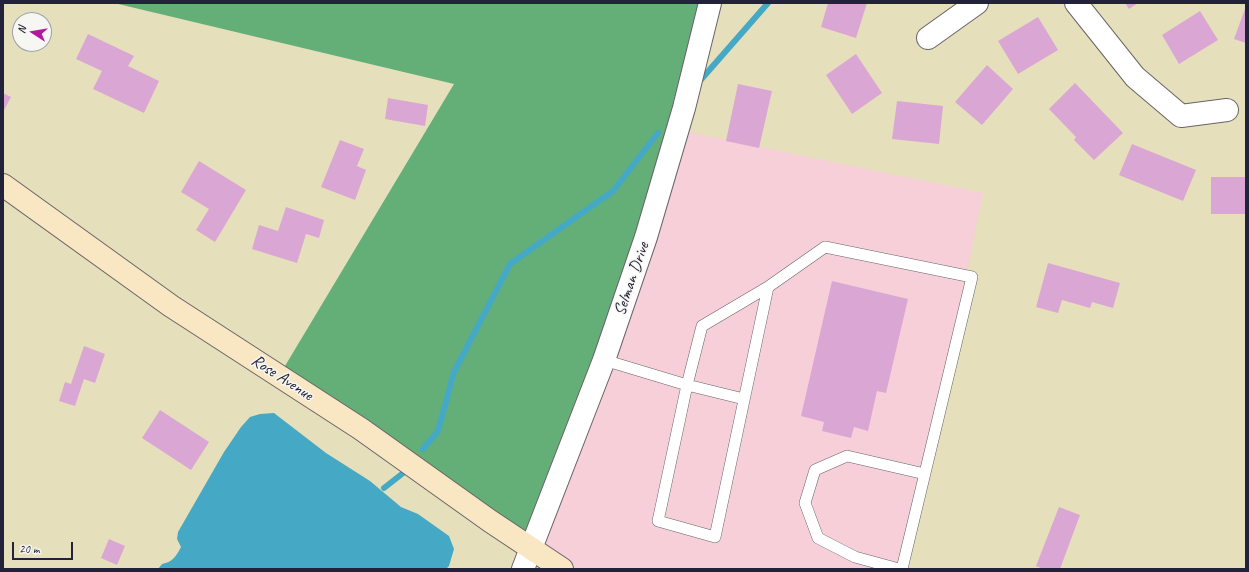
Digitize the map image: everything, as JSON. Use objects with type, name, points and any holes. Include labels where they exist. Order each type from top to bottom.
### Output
[{"type":"street","name":"Selman Drive","points":[[523,569],[604,360],[648,229],[684,108],[710,3]]},
{"type":"street","points":[[928,38],[977,3]]},
{"type":"street","points":[[1076,3],[1135,77],[1180,116],[1227,110]]},
{"type":"street","name":"Rose Avenue","points":[[3,185],[171,306],[361,429],[478,512],[562,569]]},
{"type":"lane","points":[[768,287],[715,537],[658,521],[687,385],[702,326],[768,287],[825,247],[972,278],[925,474],[900,569],[855,557],[818,538],[804,503],[815,470],[847,456],[925,474]]},
{"type":"lane","points":[[604,360],[687,385],[744,400]]},
{"type":"shaded area","points":[[683,131],[983,193],[906,569],[555,569],[514,548]]},
{"type":"green space","points":[[114,3],[708,3],[684,108],[532,548],[279,376],[454,84]]},
{"type":"water","points":[[274,413],[326,453],[370,481],[401,507],[418,514],[449,536],[454,549],[449,566],[446,569],[158,569],[162,564],[173,558],[179,551],[181,547],[177,539],[178,532],[224,452],[241,427],[250,417],[260,414]]},
{"type":"building","points":[[828,3],[867,3],[856,38],[821,27]]},
{"type":"building","points":[[1125,3],[1138,3],[1129,9]]},
{"type":"building","points":[[1246,6],[1246,43],[1234,39]]},
{"type":"building","points":[[1200,11],[1218,40],[1179,64],[1162,35]]},
{"type":"building","points":[[1038,17],[1058,50],[1018,74],[998,41]]},
{"type":"building","points":[[88,34],[134,56],[128,66],[159,81],[144,113],[93,89],[102,71],[76,59]]},
{"type":"building","points":[[856,54],[882,93],[852,114],[826,75]]},
{"type":"building","points":[[987,65],[1013,89],[982,125],[955,102]]},
{"type":"building","points":[[1075,83],[1123,133],[1094,160],[1074,140],[1076,137],[1049,109]]},
{"type":"building","points":[[738,84],[772,91],[759,148],[726,141]]},
{"type":"building","points":[[3,93],[11,97],[3,112]]},
{"type":"building","points":[[388,98],[428,105],[425,126],[385,119]]},
{"type":"building","points":[[897,101],[943,106],[939,144],[892,139]]},
{"type":"building","points":[[340,140],[364,149],[357,166],[366,170],[355,200],[321,187]]},
{"type":"building","points":[[1132,144],[1196,170],[1183,201],[1119,175]]},
{"type":"building","points":[[199,161],[246,190],[215,242],[196,230],[209,209],[181,192]]},
{"type":"building","points":[[1211,177],[1246,177],[1246,214],[1211,214]]},
{"type":"building","points":[[286,207],[324,220],[319,238],[306,234],[297,263],[252,249],[259,225],[278,231]]},
{"type":"building","points":[[1048,263],[1120,283],[1113,308],[1092,302],[1090,308],[1062,300],[1058,313],[1036,307]]},
{"type":"building","points":[[832,281],[908,299],[886,393],[877,391],[868,431],[854,427],[851,438],[822,431],[824,422],[801,416]]},
{"type":"building","points":[[84,346],[105,354],[95,383],[84,379],[75,406],[59,401],[65,382],[71,384]]},
{"type":"building","points":[[160,410],[209,442],[191,470],[142,438]]},
{"type":"building","points":[[1059,507],[1080,515],[1060,569],[1043,569],[1036,566]]},
{"type":"building","points":[[109,539],[125,546],[117,565],[101,558]]},
{"type":"waterway","points":[[698,83],[768,3]]},
{"type":"waterway","points":[[423,449],[438,431],[454,372],[510,264],[613,191],[658,133]]},
{"type":"waterway","points":[[384,488],[407,470]]}]
